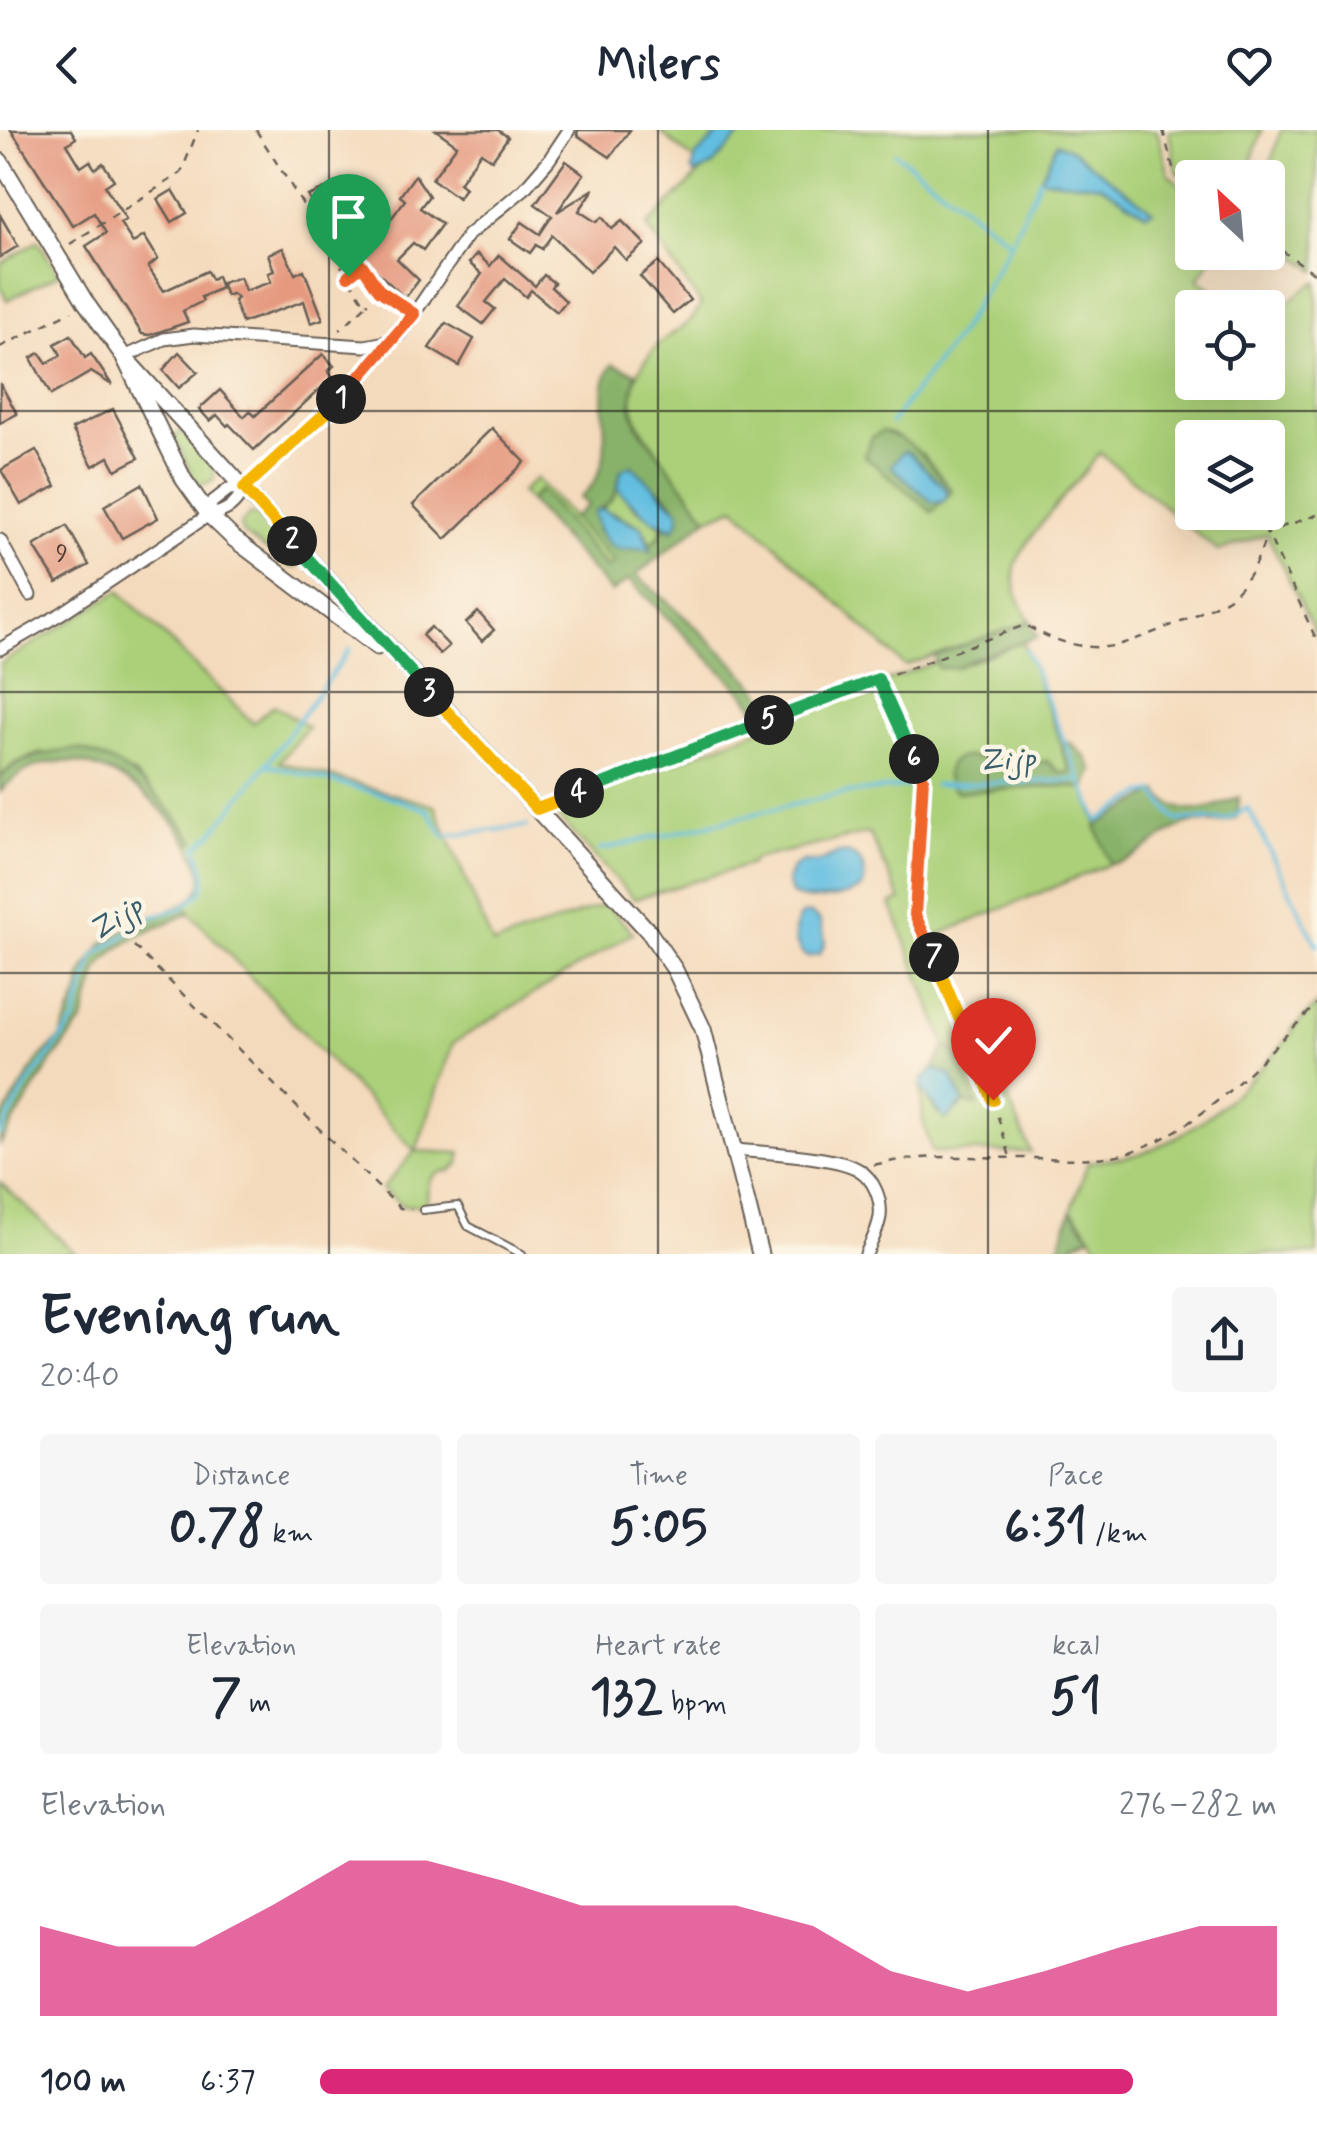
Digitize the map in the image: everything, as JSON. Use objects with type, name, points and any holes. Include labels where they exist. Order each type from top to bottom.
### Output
[{"type":"street","points":[[0,649],[209,515],[223,512],[238,501],[244,488],[349,392],[414,314],[468,235],[524,189],[569,130]]},
{"type":"street","points":[[0,161],[86,303],[124,357],[625,904],[675,970],[703,1029],[760,1254]]},
{"type":"street","points":[[124,357],[164,340],[194,334],[365,346],[391,341]]},
{"type":"street","points":[[124,357],[184,480],[209,515],[234,539],[335,612],[418,679]]},
{"type":"street","points":[[0,540],[30,595]]},
{"type":"street","points":[[736,1150],[842,1163],[859,1170],[876,1190],[880,1216],[866,1254]]},
{"type":"lane","points":[[423,1210],[458,1206],[468,1226],[522,1254]]},
{"type":"path","points":[[56,252],[181,173],[198,130]]},
{"type":"path","points":[[256,130],[366,305]]},
{"type":"path","points":[[1163,130],[1175,173]]},
{"type":"path","points":[[1285,253],[1317,275]]},
{"type":"path","points":[[348,276],[362,265],[379,290],[414,314]]},
{"type":"path","points":[[334,344],[344,325],[379,290]]},
{"type":"path","points":[[0,348],[86,303]]},
{"type":"path","points":[[537,809],[1024,626],[1052,640],[1083,646],[1128,643],[1228,598],[1246,580],[1267,532],[1317,515]]},
{"type":"path","points":[[1267,532],[1317,641]]},
{"type":"path","points":[[878,679],[923,778],[915,915],[993,1100],[1010,1158]]},
{"type":"path","points":[[134,946],[400,1208],[423,1210]]},
{"type":"path","points":[[859,1170],[913,1159],[1130,1153],[1162,1138],[1229,1091],[1317,1004]]},
{"type":"green space","points":[[658,130],[1157,130],[1169,174],[1175,179],[1175,270],[1204,270],[1198,279],[1213,290],[1175,290],[1175,400],[1285,400],[1285,304],[1317,281],[1317,637],[1267,534],[1218,551],[1193,530],[1285,530],[1285,420],[1175,420],[1175,515],[1100,453],[1019,557],[1014,575],[1016,589],[1030,621],[905,666],[735,507],[708,518],[644,432],[633,405],[636,378],[657,346],[687,324],[701,304],[647,226],[704,169]],"holes":[[[924,456],[952,491],[931,512]]]},
{"type":"green space","points":[[1168,130],[1262,130],[1252,160],[1175,162]]},
{"type":"green space","points":[[1281,130],[1317,130],[1317,271],[1285,249],[1285,160],[1271,160]]},
{"type":"green space","points":[[38,241],[59,274],[7,300],[0,287],[0,264]]},
{"type":"green space","points":[[613,364],[636,373],[631,406],[638,427],[708,518],[636,575],[754,684],[775,714],[763,719],[745,694],[629,580],[611,592],[529,501],[540,490],[607,568],[614,563],[572,518],[588,505],[580,498],[594,482],[602,464],[606,378]],"holes":[[[621,470],[662,492],[676,509],[674,529],[663,527],[658,538],[650,543],[651,550],[639,546],[613,547],[598,531],[595,511],[614,495]]]},
{"type":"green space","points":[[182,431],[214,464],[214,480],[200,485],[195,481],[174,437]]},
{"type":"green space","points":[[882,431],[913,447],[952,491],[932,512],[864,456],[872,437]]},
{"type":"green space","points":[[536,478],[614,563],[608,569],[540,491],[529,501],[521,492]]},
{"type":"green space","points":[[618,487],[632,505],[663,527],[658,538],[650,543],[642,527],[614,513],[601,512]]},
{"type":"green space","points":[[250,514],[260,517],[299,561],[298,567],[290,567],[243,534],[240,525]]},
{"type":"green space","points":[[119,591],[253,723],[274,705],[308,727],[279,762],[435,806],[493,945],[606,904],[633,933],[453,1043],[416,1151],[461,1153],[459,1164],[430,1181],[427,1205],[403,1206],[382,1189],[415,1151],[190,913],[184,904],[198,890],[202,876],[189,844],[194,842],[134,774],[41,753],[15,763],[0,777],[0,664]]},
{"type":"green space","points":[[1030,621],[1038,637],[956,668],[938,668],[934,656]]},
{"type":"green space","points":[[1023,642],[1072,772],[1061,773],[1047,761],[997,761],[949,785],[957,792],[1064,786],[1085,789],[1110,864],[938,935],[1031,1152],[932,1152],[923,1121],[921,1088],[939,1115],[961,1108],[963,1103],[977,1105],[955,1051],[946,1046],[891,904],[901,900],[869,833],[754,859],[749,865],[634,899],[551,809],[936,662],[939,668],[960,665]]},
{"type":"green space","points":[[1069,742],[1086,757],[1093,771],[1085,789],[1064,786],[956,792],[948,781],[947,770],[952,761],[965,757],[1026,763],[1047,761],[1061,773],[1071,772],[1062,751]]},
{"type":"green space","points":[[78,749],[114,764],[144,784],[195,841],[189,844],[152,800],[128,783],[75,763],[49,763],[23,772],[0,792],[0,777],[18,764]]},
{"type":"green space","points":[[1158,791],[1175,806],[1196,810],[1239,797],[1237,817],[1189,824],[1138,854],[1110,864],[1096,826]]},
{"type":"green space","points":[[184,904],[190,913],[138,936],[114,951],[98,970],[83,1021],[50,1064],[0,1144],[0,1122],[38,1060],[59,1040],[79,993],[81,977],[93,956],[104,943],[127,928]]},
{"type":"green space","points":[[1317,1004],[1317,1254],[1102,1254],[1071,1211],[1088,1162],[1141,1153],[1205,1118],[1261,1068]]},
{"type":"green space","points":[[946,1046],[955,1051],[978,1105],[963,1103],[951,1075],[933,1069]]},
{"type":"green space","points":[[0,1182],[76,1254],[0,1254]]},
{"type":"green space","points":[[1071,1211],[1091,1236],[1075,1243],[1071,1250],[1074,1254],[1057,1254]]},
{"type":"water","points":[[723,130],[745,130],[711,167],[695,174],[692,170],[696,156]]},
{"type":"water","points":[[1057,143],[1153,211],[1146,214],[1101,185],[1040,179]]},
{"type":"water","points":[[903,452],[909,453],[946,489],[943,502],[932,502],[891,466]]},
{"type":"water","points":[[631,465],[679,510],[674,529],[651,519],[621,493],[621,470]]},
{"type":"water","points":[[600,509],[642,527],[651,551],[618,548],[607,542],[595,518],[594,511]]},
{"type":"water","points":[[839,853],[852,855],[861,863],[863,887],[827,899],[791,894],[787,881],[792,868]]},
{"type":"water","points":[[810,913],[820,921],[825,943],[820,954],[807,957],[799,949],[795,932],[801,915]]},
{"type":"water","points":[[933,1069],[951,1075],[963,1103],[945,1120],[921,1088],[923,1079]]},
{"type":"building","points":[[11,130],[71,130],[76,138],[67,144],[81,167],[90,161],[95,169],[103,163],[114,180],[105,186],[126,220],[120,223],[133,243],[144,236],[158,259],[148,267],[164,291],[207,271],[211,279],[217,276],[221,288],[183,311],[188,322],[142,334],[86,246],[106,233],[94,213],[73,226]]},
{"type":"building","points":[[436,130],[498,130],[508,137],[492,160],[481,152],[459,183],[465,188],[458,198],[432,179],[457,145]]},
{"type":"building","points":[[578,130],[630,130],[610,157],[577,135]]},
{"type":"building","points":[[566,161],[584,174],[557,212],[594,189],[579,211],[596,222],[602,217],[612,229],[622,221],[645,244],[626,260],[614,247],[589,272],[552,235],[542,249],[536,245],[530,253],[510,239],[522,222],[540,234],[552,216],[535,204]]},
{"type":"building","points":[[415,175],[429,196],[420,208],[442,224],[423,250],[413,243],[397,259],[419,280],[405,298],[362,258],[354,265],[338,240],[359,227],[362,232],[377,226],[382,231],[405,200],[400,196]]},
{"type":"building","points":[[332,186],[337,197],[313,207],[308,196]]},
{"type":"building","points":[[173,190],[187,213],[172,222],[158,199]]},
{"type":"building","points":[[0,215],[18,246],[0,257]]},
{"type":"building","points":[[283,248],[295,274],[304,270],[323,319],[311,323],[304,301],[242,323],[234,301],[237,298],[232,294],[226,296],[221,283],[240,277],[245,291],[271,282],[268,273],[274,271],[268,254]]},
{"type":"building","points":[[477,254],[490,266],[499,255],[535,286],[544,275],[566,301],[557,312],[531,290],[526,297],[505,279],[486,302],[495,309],[483,324],[458,306],[482,274],[469,263]]},
{"type":"building","points":[[658,262],[690,300],[673,314],[640,276]]},
{"type":"building","points":[[446,323],[474,339],[459,366],[429,348]]},
{"type":"building","points":[[71,335],[85,358],[91,354],[112,385],[91,372],[51,395],[31,358],[40,353],[47,363],[61,355],[55,344]]},
{"type":"building","points":[[179,352],[198,372],[179,388],[163,370]]},
{"type":"building","points":[[323,354],[334,366],[328,371],[333,377],[254,450],[217,415],[210,421],[199,409],[220,390],[244,417],[250,411],[255,416]]},
{"type":"building","points":[[0,383],[17,414],[0,423]]},
{"type":"building","points":[[113,409],[139,458],[116,470],[109,457],[93,466],[72,429]]},
{"type":"building","points":[[492,428],[525,462],[446,539],[413,505]]},
{"type":"building","points":[[36,450],[56,486],[21,505],[1,470]]},
{"type":"building","points":[[142,484],[158,518],[122,538],[104,506]]},
{"type":"building","points":[[67,526],[89,565],[57,583],[34,546]]},
{"type":"building","points":[[478,612],[494,630],[482,641],[466,623]]},
{"type":"building","points":[[431,627],[449,646],[440,654],[422,635]]},
{"type":"waterway","points":[[895,153],[1010,242]]},
{"type":"waterway","points":[[891,423],[960,332],[1011,242],[1040,179]]},
{"type":"waterway","name":"Zijp","points":[[0,1134],[26,1087],[74,1022],[94,956],[152,917],[184,907],[202,891],[205,876],[197,847],[266,765],[350,649]]},
{"type":"waterway","points":[[1026,650],[1098,821],[1143,794],[1155,792],[1176,820],[1227,820],[1248,808],[1317,945]]},
{"type":"waterway","name":"Zijp","points":[[268,765],[428,810],[444,836],[527,826]]},
{"type":"waterway","name":"Zijp","points":[[934,785],[1081,780]]},
{"type":"waterway","name":"Zijp","points":[[600,850],[840,794],[920,785]]},
{"type":"route","points":[[348,276],[362,265],[379,290],[414,314],[349,392],[244,488],[537,809],[878,679],[923,778],[915,915],[993,1100]]}]
